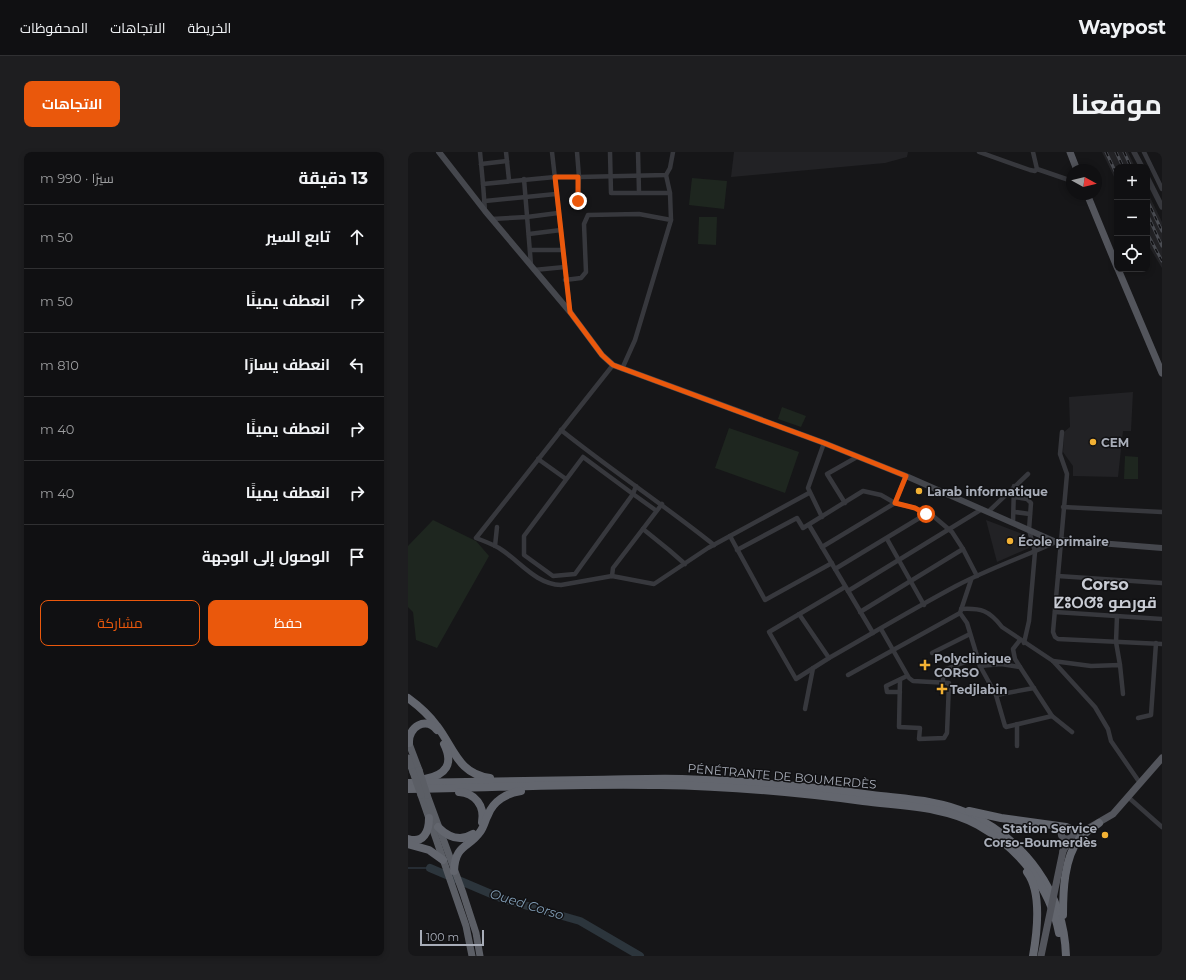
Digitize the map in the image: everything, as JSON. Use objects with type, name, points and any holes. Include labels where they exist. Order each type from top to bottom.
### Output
[{"type":"highway","points":[[408,698],[434,721],[460,762],[469,772],[484,777],[517,781]]},
{"type":"highway","points":[[409,787],[439,775],[446,767],[449,757],[448,750],[438,731],[429,724],[423,723],[415,727],[410,734],[408,742],[416,771],[424,795],[438,827],[452,873],[454,892],[466,926],[472,956]]},
{"type":"highway","points":[[408,758],[416,771]]},
{"type":"highway","name":"PÉNÉTRANTE DE BOUMERDÈS","points":[[409,787],[517,781],[680,779],[841,790],[945,806],[966,812],[995,829],[1019,848],[1035,866],[1049,887],[1063,922],[1066,956]]},
{"type":"highway","name":"PÉNÉTRANTE DE BOUMERDÈS","points":[[409,787],[441,788],[658,785],[805,794],[942,812],[977,825],[993,835],[1023,862],[1036,877],[1044,890],[1057,924],[1062,956]]},
{"type":"highway","points":[[452,873],[459,852],[467,843],[481,832],[489,811],[497,801],[515,792],[540,790],[551,787]]},
{"type":"highway","points":[[438,827],[450,836],[466,837],[475,833],[479,828],[483,814],[481,806],[474,796],[466,793],[448,792],[441,788]]},
{"type":"highway","points":[[424,795],[429,818],[443,860],[463,893],[476,933],[480,956]]},
{"type":"highway","points":[[945,806],[1001,818],[1066,829]]},
{"type":"highway","points":[[408,839],[416,840],[424,836],[428,828],[429,818]]},
{"type":"highway","points":[[1063,922],[1064,892],[1070,857],[1080,837],[1098,823]]},
{"type":"highway","points":[[993,835],[1024,868],[1032,881],[1036,907],[1036,937],[1033,956]]},
{"type":"highway","points":[[408,844],[429,850],[443,860]]},
{"type":"main road","points":[[439,152],[485,211],[570,312],[602,355],[613,365],[824,443],[906,476],[1029,530],[1058,541],[1162,548]]},
{"type":"main road","points":[[1070,152],[1075,164]]},
{"type":"main road","points":[[1089,200],[1114,261]]},
{"type":"main road","points":[[1119,272],[1162,373]]},
{"type":"main road","points":[[1066,829],[1065,839],[1070,839],[1113,814],[1162,758]]},
{"type":"main road","points":[[1066,829],[1098,823]]},
{"type":"main road","points":[[1063,851],[1074,833],[1066,829]]},
{"type":"main road","points":[[1041,956],[1063,851],[1066,829]]},
{"type":"street","points":[[480,152],[485,211]]},
{"type":"street","points":[[506,152],[509,180]]},
{"type":"street","points":[[552,152],[565,267],[565,280],[570,312]]},
{"type":"street","points":[[577,152],[578,201]]},
{"type":"street","points":[[610,152],[611,192],[670,193]]},
{"type":"street","points":[[638,152],[639,192]]},
{"type":"street","points":[[622,369],[635,340],[671,220],[670,193],[666,175],[670,168],[673,152]]},
{"type":"street","points":[[979,152],[1030,170],[1035,171],[1037,169],[1066,179]]},
{"type":"street","points":[[1033,152],[1037,169]]},
{"type":"street","points":[[1134,152],[1140,164]]},
{"type":"street","points":[[1137,158],[1146,153],[1162,188]]},
{"type":"street","points":[[482,164],[507,161]]},
{"type":"street","points":[[483,184],[509,180],[555,177],[666,175]]},
{"type":"street","points":[[524,179],[533,268],[565,267]]},
{"type":"street","points":[[1150,183],[1162,207]]},
{"type":"street","points":[[485,201],[556,194]]},
{"type":"street","points":[[492,219],[558,213]]},
{"type":"street","points":[[565,280],[581,278],[586,272],[584,224],[588,216],[639,214],[671,220]]},
{"type":"street","points":[[529,234],[561,230]]},
{"type":"street","points":[[530,250],[563,250]]},
{"type":"street","points":[[613,365],[476,538],[495,546],[528,571],[553,584],[561,585],[612,576],[654,584],[714,545],[809,493]]},
{"type":"street","points":[[561,430],[662,504],[714,545]]},
{"type":"street","points":[[1062,432],[1060,454],[1067,474],[1058,541],[1058,576],[1053,632],[1055,637],[1058,639],[1162,644]]},
{"type":"street","points":[[822,517],[809,493],[808,485],[824,443]]},
{"type":"street","points":[[587,450],[584,457],[524,536],[524,555],[552,576],[575,574],[633,494],[636,486]]},
{"type":"street","points":[[584,457],[654,509]]},
{"type":"street","points":[[845,503],[827,474],[857,457]]},
{"type":"street","points":[[538,459],[566,480]]},
{"type":"street","points":[[1028,474],[985,511],[769,632],[796,678],[924,604],[971,579],[1006,562],[1035,552],[1058,541]]},
{"type":"street","points":[[822,547],[895,503],[906,476]]},
{"type":"street","points":[[1013,523],[1015,512],[1014,486]]},
{"type":"street","points":[[737,550],[797,518],[803,528],[863,491],[881,495],[895,503],[915,508],[926,514],[932,515],[949,530],[963,549],[977,576]]},
{"type":"street","points":[[1014,497],[1030,500],[1029,530],[1035,552],[1029,621],[1022,641],[1014,649],[1016,659],[1052,716],[1072,732]]},
{"type":"street","points":[[612,576],[614,568],[662,504]]},
{"type":"street","points":[[1063,507],[1162,512]]},
{"type":"street","points":[[1015,512],[1030,514]]},
{"type":"street","points":[[835,569],[926,514]]},
{"type":"street","points":[[809,524],[873,633]]},
{"type":"street","points":[[495,546],[497,527]]},
{"type":"street","points":[[643,529],[685,564]]},
{"type":"street","points":[[730,536],[765,600],[832,563]]},
{"type":"street","points":[[886,539],[924,604]]},
{"type":"street","points":[[860,612],[963,549]]},
{"type":"street","points":[[1058,576],[1162,583]]},
{"type":"street","points":[[971,579],[961,611],[967,623],[980,666],[996,695],[1004,726],[1052,716]]},
{"type":"street","points":[[848,675],[893,652],[961,611],[982,609],[996,619],[1002,627],[1053,661],[1095,707],[1108,729],[1112,742],[1140,783]]},
{"type":"street","points":[[1055,612],[1162,619]]},
{"type":"street","points":[[799,614],[829,658]]},
{"type":"street","points":[[1117,616],[1116,642],[1123,694]]},
{"type":"street","points":[[881,629],[907,676],[913,681],[947,682],[949,685],[947,733],[941,739],[919,739],[920,728],[899,727],[900,680]]},
{"type":"street","points":[[932,653],[970,634]]},
{"type":"street","points":[[1138,718],[1151,715],[1156,643]]},
{"type":"street","points":[[943,682],[943,674],[946,669],[977,658]]},
{"type":"street","points":[[1053,661],[1091,666],[1120,665]]},
{"type":"street","points":[[980,666],[1001,664],[1020,667]]},
{"type":"street","points":[[805,709],[813,668]]},
{"type":"street","points":[[900,692],[887,692],[885,689],[886,686],[907,676]]},
{"type":"street","points":[[996,695],[1034,688]]},
{"type":"street","points":[[1016,746],[1017,724]]},
{"type":"street","points":[[1128,797],[1162,827]]},
{"type":"shaded area","points":[[734,152],[908,152],[907,157],[885,163],[731,177]]},
{"type":"shaded area","points":[[1102,152],[1128,152],[1134,164],[1114,164],[1114,177]]},
{"type":"shaded area","points":[[692,178],[727,181],[724,209],[689,205]]},
{"type":"shaded area","points":[[1150,197],[1162,222],[1162,268],[1150,248]]},
{"type":"shaded area","points":[[699,217],[717,217],[716,245],[698,244]]},
{"type":"shaded area","name":"CEM","points":[[1133,392],[1131,431],[1123,431],[1118,477],[1073,476],[1073,466],[1063,452],[1064,432],[1070,427],[1069,397]]},
{"type":"shaded area","points":[[782,407],[806,416],[801,427],[778,419]]},
{"type":"shaded area","points":[[729,428],[799,452],[785,493],[715,468]]},
{"type":"shaded area","points":[[1125,456],[1138,457],[1138,479],[1124,479]]},
{"type":"shaded area","points":[[433,520],[476,541],[489,556],[437,648],[416,640],[413,612],[408,607],[408,546]]},
{"type":"shaded area","name":"École primaire","points":[[986,520],[1025,535],[1029,548],[997,562]]},
{"type":"waterway","name":"Oued Corso","points":[[408,868],[430,868]]},
{"type":"waterway","name":"Oued Corso","points":[[430,868],[503,899],[580,921],[640,956]]},
{"type":"railway","points":[[1106,152],[1114,169]]},
{"type":"railway","points":[[1116,152],[1122,164]]},
{"type":"railway","points":[[1124,152],[1130,164]]},
{"type":"railway","points":[[1150,206],[1162,231]]},
{"type":"railway","points":[[1150,220],[1162,246]]},
{"type":"railway","points":[[1149,236],[1162,261]]},
{"type":"place","name":"CEM","points":[[1093,442]]},
{"type":"place","name":"Larab informatique","points":[[919,491]]},
{"type":"place","name":"École primaire","points":[[1010,541]]},
{"type":"place","name":"Polyclinique CORSO","points":[[925,665]]},
{"type":"place","name":"Tedjlabin","points":[[942,689]]},
{"type":"place","name":"Station Service Corso-Boumerdès","points":[[1105,835]]},
{"type":"district","name":"Corso ⵇⵓⵔⵚⵓ قورصو","points":[[1105,593]]},
{"type":"route","points":[[578,201],[578,177],[555,177],[565,267],[565,280],[570,312],[602,355],[613,365],[758,420],[824,443],[906,476],[895,503],[915,508],[926,514]]}]
